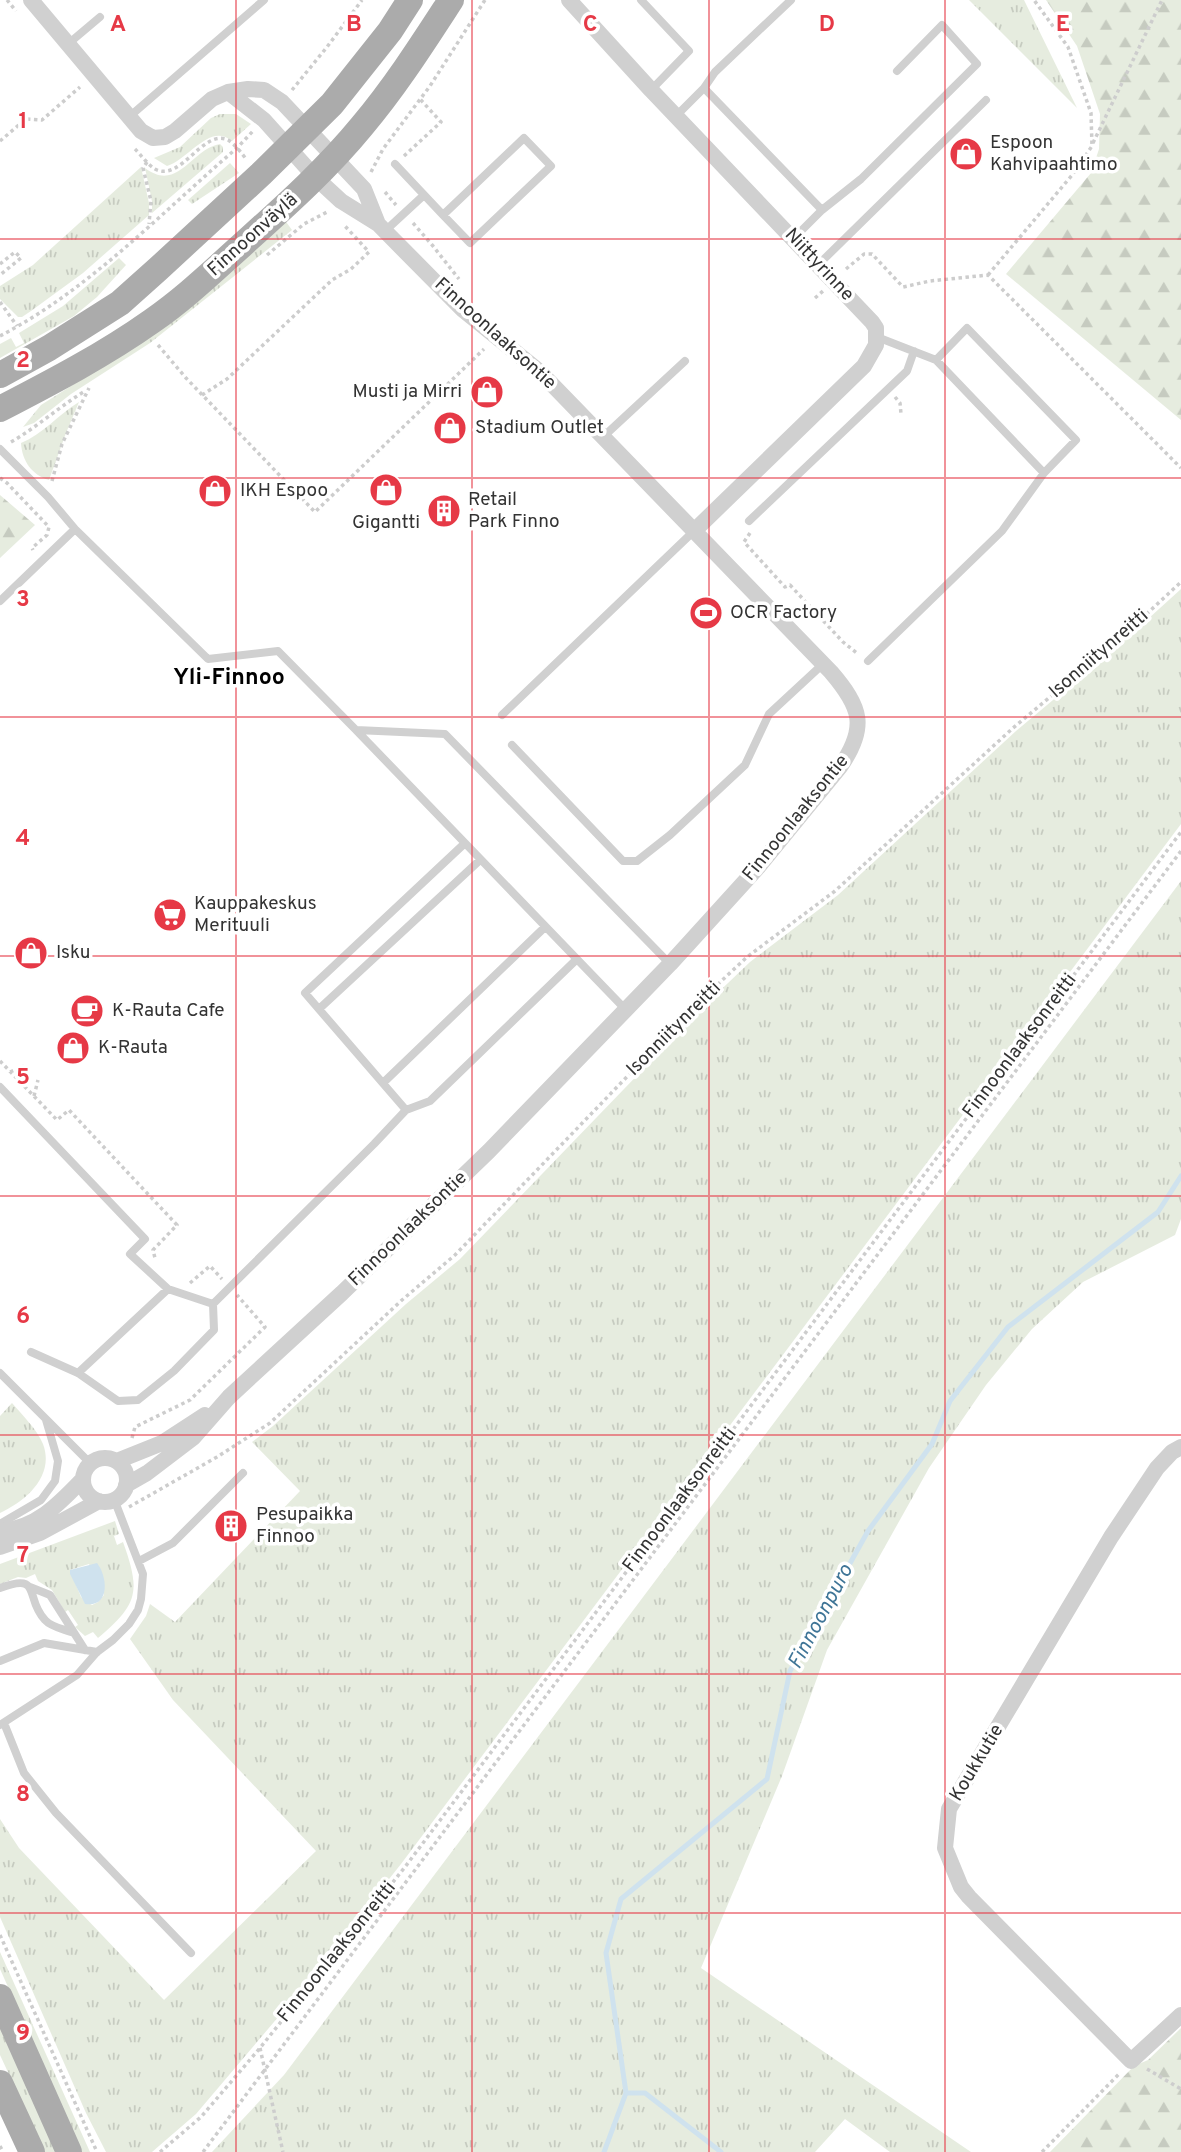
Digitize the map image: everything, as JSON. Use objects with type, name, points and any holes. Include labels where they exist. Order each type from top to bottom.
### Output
[{"type":"main road","name":"Finnoonväylä","points":[[0,375],[50,348],[120,303],[308,128],[341,93],[410,0]]},
{"type":"main road","name":"Finnoonväylä","points":[[0,409],[78,368],[154,320],[196,286],[315,177],[362,127],[408,67],[451,0]]},
{"type":"main road","points":[[0,1997],[69,2152]]},
{"type":"main road","points":[[0,2083],[32,2152]]},
{"type":"street","name":"Finnoonlaaksontie","points":[[30,0],[141,131],[153,138],[175,131],[212,99],[228,92],[264,90],[308,128],[364,189],[382,228]]},
{"type":"street","name":"Niittyrinne","points":[[569,0],[651,90],[835,280],[872,322],[877,337]]},
{"type":"street","name":"Finnoonlaaksontie","points":[[126,1486],[193,1438],[229,1397],[489,1151],[670,964],[759,866],[849,754],[856,738],[857,710],[842,686],[540,372],[462,309],[382,228],[341,201],[315,177],[264,120],[228,92]]},
{"type":"street","points":[[694,531],[864,366],[873,353],[877,337]]},
{"type":"street","name":"Finnoonlaaksontie","points":[[117,1461],[162,1443],[229,1397]]},
{"type":"street","name":"Koukkutie","points":[[1131,2061],[961,1887],[946,1848],[949,1809],[1111,1537],[1157,1468],[1172,1452],[1181,1447]]},
{"type":"street","points":[[0,1531],[14,1529],[44,1516],[59,1504],[86,1471],[104,1458],[117,1461],[125,1472],[126,1486],[111,1504],[0,1547]]},
{"type":"street","points":[[86,1471],[87,1493],[111,1504]]},
{"type":"street","points":[[1131,2061],[1181,2015]]},
{"type":"lane","points":[[129,117],[264,0]]},
{"type":"lane","points":[[641,0],[689,51],[651,90]]},
{"type":"lane","points":[[676,116],[704,88],[715,72],[790,0]]},
{"type":"lane","points":[[68,44],[100,17]]},
{"type":"lane","points":[[794,238],[822,210],[860,179],[977,64],[942,25],[897,71]]},
{"type":"lane","points":[[704,88],[822,210]]},
{"type":"lane","points":[[819,264],[986,100]]},
{"type":"lane","points":[[395,164],[424,195],[443,215],[470,243],[551,166],[524,138],[443,215]]},
{"type":"lane","points":[[382,228],[404,214],[424,195]]},
{"type":"lane","points":[[869,661],[1002,531],[1044,473],[1076,440],[967,328],[936,360]]},
{"type":"lane","points":[[877,337],[936,360],[1044,473]]},
{"type":"lane","points":[[750,521],[907,371],[914,351]]},
{"type":"lane","points":[[603,437],[685,361]]},
{"type":"lane","points":[[0,449],[48,497],[75,529],[208,659],[278,651],[626,1010]]},
{"type":"lane","points":[[0,601],[75,529]]},
{"type":"lane","points":[[502,715],[694,531]]},
{"type":"lane","points":[[512,745],[623,862],[637,861],[670,835],[745,765],[769,714],[823,664]]},
{"type":"lane","points":[[356,730],[445,734],[670,964]]},
{"type":"lane","points":[[406,1110],[304,993],[464,844]]},
{"type":"lane","points":[[319,1009],[480,860]]},
{"type":"lane","points":[[383,1083],[545,927]]},
{"type":"lane","points":[[31,1352],[78,1373],[118,1401],[138,1400],[174,1371],[214,1331],[213,1304],[406,1110],[429,1101],[577,959]]},
{"type":"lane","points":[[0,1087],[145,1239],[130,1254],[168,1289],[213,1304]]},
{"type":"lane","points":[[78,1373],[168,1289]]},
{"type":"lane","points":[[0,1373],[46,1420],[86,1471]]},
{"type":"lane","points":[[0,1524],[41,1500],[55,1481],[58,1461],[46,1420]]},
{"type":"lane","points":[[139,1561],[173,1544],[243,1473]]},
{"type":"lane","points":[[111,1504],[139,1561],[144,1587],[138,1610],[121,1632],[97,1652],[77,1675],[2,1724],[24,1773],[48,1803],[191,1953]]},
{"type":"lane","points":[[0,1588],[18,1581],[50,1595],[71,1632],[85,1650]]},
{"type":"lane","points":[[30,1587],[45,1620],[50,1625],[71,1632]]},
{"type":"lane","points":[[0,1661],[44,1643],[97,1652]]},
{"type":"path","points":[[282,103],[362,0]]},
{"type":"path","points":[[1034,0],[1068,47],[1091,114],[1092,146]]},
{"type":"path","points":[[815,298],[864,254],[872,254],[903,287],[930,281],[988,275],[1073,174],[1092,146],[1162,0]]},
{"type":"path","points":[[0,141],[26,119],[42,120],[80,88]]},
{"type":"path","points":[[395,164],[441,122],[420,99]]},
{"type":"path","points":[[0,336],[55,303],[99,269],[237,148],[264,120]]},
{"type":"path","points":[[147,162],[143,168],[151,201],[149,224]]},
{"type":"path","points":[[378,184],[463,284]]},
{"type":"path","points":[[202,395],[227,379],[332,280],[351,269],[369,253],[330,210]]},
{"type":"path","points":[[0,264],[15,251],[21,258],[0,275]]},
{"type":"path","points":[[988,275],[1181,468]]},
{"type":"path","points":[[0,302],[18,327]]},
{"type":"path","points":[[158,345],[202,395],[315,512],[487,347]]},
{"type":"path","points":[[48,497],[62,444],[89,388]]},
{"type":"path","points":[[0,478],[8,483],[49,527],[47,535],[32,548],[40,563]]},
{"type":"path","points":[[750,521],[750,534],[744,542],[785,587],[790,585],[844,642],[869,661]]},
{"type":"path","name":"Isonniitynreitti","points":[[111,1504],[175,1480],[228,1450],[279,1415],[402,1300],[455,1255],[710,991],[747,957],[835,891],[1013,728],[1124,635],[1181,582]]},
{"type":"path","name":"Finnoonlaaksonreitti","points":[[160,2152],[201,2117],[405,1867],[1181,832]]},
{"type":"path","points":[[202,2152],[1181,851]]},
{"type":"path","points":[[10,1072],[23,1066]]},
{"type":"path","points":[[34,1096],[38,1080]]},
{"type":"path","points":[[174,1471],[175,1480]]},
{"type":"path","points":[[0,1936],[97,2152]]},
{"type":"path","points":[[260,2048],[284,2152]]},
{"type":"path","points":[[1042,2152],[1131,2061],[1181,2089]]},
{"type":"path","points":[[0,2146],[3,2152]]},
{"type":"green space","points":[[969,0],[1024,0],[1077,108]]},
{"type":"green space","points":[[1046,0],[1181,0],[1181,420],[1006,274],[1091,173],[1099,149],[1100,114],[1077,46]]},
{"type":"green space","points":[[220,114],[236,114],[251,124],[232,141],[224,136],[208,139],[167,166],[154,158],[180,147],[211,118]]},
{"type":"green space","points":[[220,144],[223,152],[152,213],[145,168],[167,176],[176,173],[210,147]]},
{"type":"green space","points":[[230,163],[239,173],[192,204],[188,200]]},
{"type":"green space","points":[[141,167],[149,215],[83,273],[31,311],[18,317],[0,299],[0,286],[33,265]]},
{"type":"green space","points":[[284,219],[292,230],[150,343],[71,394],[34,423],[23,427],[41,405],[123,353]]},
{"type":"green space","points":[[119,258],[126,265],[97,297],[74,316],[0,358],[0,344],[11,338],[16,347],[24,343],[19,333],[63,306]]},
{"type":"green space","points":[[79,402],[49,480],[43,478],[29,466],[23,456],[21,443]]},
{"type":"green space","points":[[0,495],[35,525],[0,558]]},
{"type":"green space","points":[[1181,589],[1181,824],[401,1864],[296,1996],[196,2114],[152,2152],[106,2152],[86,2113],[0,1917],[0,1819],[19,1848],[164,2000],[316,1851],[173,1700],[130,1639],[146,1616],[150,1604],[175,1622],[300,1491],[252,1442],[460,1259],[706,1004],[750,962],[838,895],[1016,731]]},
{"type":"green space","points":[[1181,881],[1181,1219],[1175,1235],[1083,1282],[1032,1329],[986,1385],[929,1468],[827,1650],[782,1776],[701,1968],[971,2152],[890,2152],[845,2119],[815,2152],[212,2152],[284,2075]]},
{"type":"green space","points":[[12,1403],[40,1438],[46,1456],[45,1467],[36,1486],[19,1502],[0,1513],[0,1416]]},
{"type":"green space","points":[[115,1521],[119,1534],[114,1536],[117,1545],[123,1542],[129,1559],[134,1585],[132,1596],[121,1616],[98,1638],[93,1632],[85,1636],[75,1627],[78,1625],[68,1610],[65,1612],[52,1590],[38,1581],[35,1574],[0,1584],[0,1564]],"holes":[[[89,1564],[104,1595],[92,1605],[81,1597],[70,1570]]]},
{"type":"green space","points":[[0,1952],[90,2152],[82,2152],[0,1969]]},
{"type":"green space","points":[[0,2025],[57,2152],[45,2152],[0,2055]]},
{"type":"green space","points":[[1181,2028],[1181,2152],[1050,2152],[1134,2066],[1148,2060]]},
{"type":"water","points":[[97,1563],[105,1583],[103,1596],[93,1604],[85,1604],[70,1570]]},
{"type":"waterway","name":"Finnoonpuro","points":[[604,2152],[626,2093],[606,1953],[621,1899],[767,1779],[790,1671],[868,1531],[932,1444],[950,1401],[1008,1327],[1158,1212],[1181,1176]]},
{"type":"waterway","points":[[626,2093],[645,2093],[721,2152]]},
{"type":"place","name":"Espoon Kahvipaahtimo","points":[[966,154]]},
{"type":"place","name":"Musti ja Mirri","points":[[487,392]]},
{"type":"place","name":"Stadium Outlet","points":[[450,428]]},
{"type":"place","name":"Gigantti","points":[[386,490]]},
{"type":"place","name":"IKH Espoo","points":[[215,491]]},
{"type":"place","name":"Retail Park Finno","points":[[444,511]]},
{"type":"place","name":"OCR Factory","points":[[706,613]]},
{"type":"place","name":"Kauppakeskus Merituuli","points":[[170,915]]},
{"type":"place","name":"Isku","points":[[31,953]]},
{"type":"place","name":"K-Rauta Cafe","points":[[87,1011]]},
{"type":"place","name":"K-Rauta","points":[[73,1048]]},
{"type":"place","name":"Pesupaikka Finnoo","points":[[231,1526]]},
{"type":"district","name":"Yli-Finnoo","points":[[229,678]]}]
